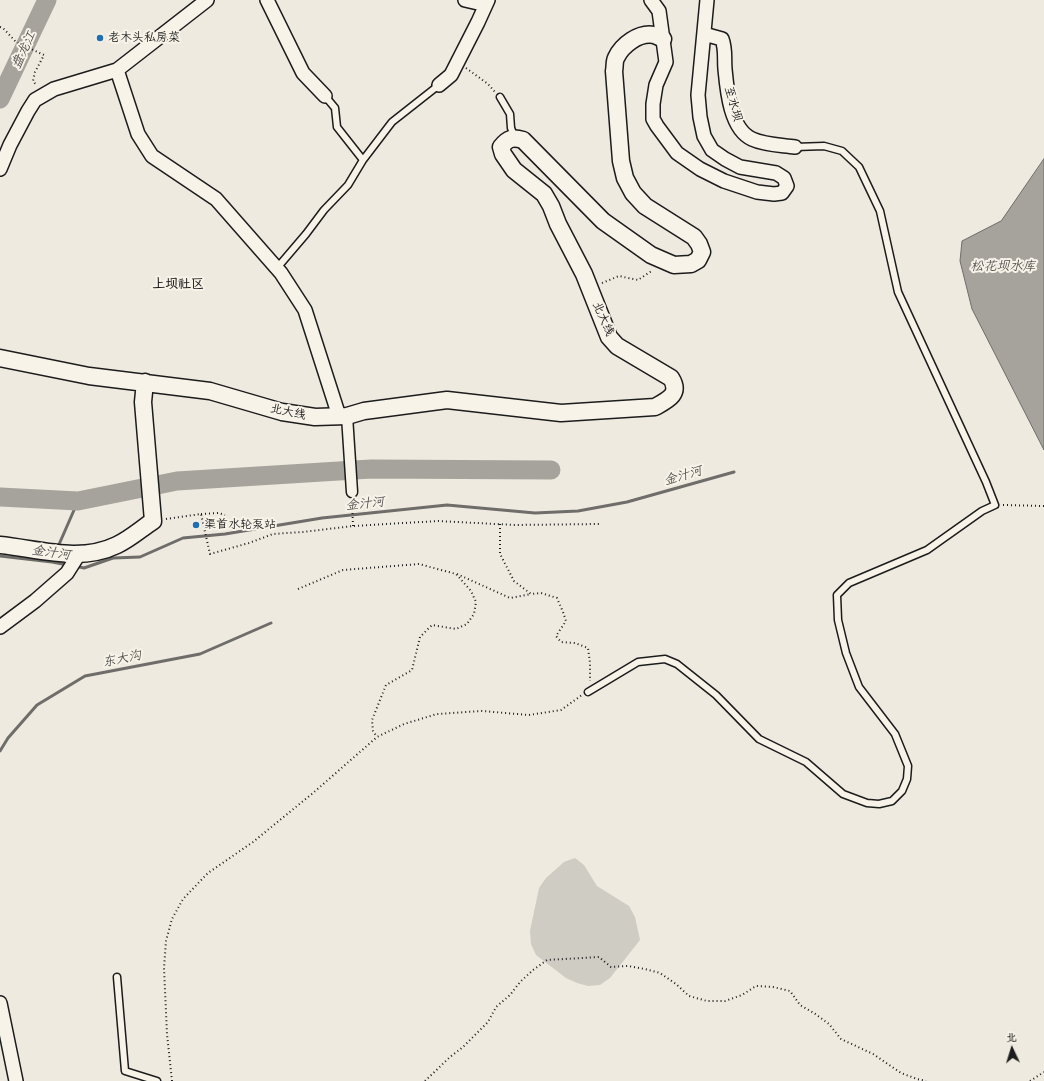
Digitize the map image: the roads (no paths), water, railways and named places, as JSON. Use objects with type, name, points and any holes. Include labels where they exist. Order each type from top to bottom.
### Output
[{"type":"street","points":[[0,169],[10,145],[35,100],[54,89],[117,70],[207,0]]},
{"type":"street","points":[[267,0],[303,73],[325,96]]},
{"type":"street","points":[[465,0],[478,3],[484,0]]},
{"type":"street","points":[[439,85],[451,75],[488,0]]},
{"type":"street","points":[[651,0],[658,11],[666,62],[656,85],[653,104],[653,119],[677,153],[700,169],[724,181],[757,192],[774,194],[782,193],[787,186],[784,178],[776,173],[740,167],[712,150],[704,136],[700,117],[698,95],[707,0]]},
{"type":"street","name":"至水坝","points":[[704,34],[722,39],[725,48],[724,65],[730,100],[735,119],[745,134],[752,139],[769,144],[795,147]]},
{"type":"street","points":[[515,138],[523,140],[530,146],[603,221],[651,254],[674,265],[691,264],[698,260],[702,252],[694,237],[645,206],[628,186],[621,161],[614,71],[615,59],[623,47],[630,41],[646,35],[654,35],[663,39]]},
{"type":"street","points":[[117,70],[138,134],[152,156],[216,199],[277,268],[305,310],[343,416],[348,438],[352,492]]},
{"type":"street","name":"北大线","points":[[0,358],[89,376],[210,391],[282,412],[315,417],[343,416],[364,411],[447,400],[561,413],[655,407],[667,401],[674,394],[675,385],[671,378],[617,346],[610,337],[589,287],[544,194],[514,170],[503,154],[501,147],[506,140],[515,138]]},
{"type":"street","points":[[0,545],[25,547],[73,557],[94,553],[118,545],[152,513],[143,402],[145,382]]},
{"type":"street","points":[[0,628],[35,601],[66,573],[73,557]]},
{"type":"street","points":[[0,1003],[16,1081]]},
{"type":"lane","points":[[277,268],[324,210],[348,185],[363,160],[392,122],[439,85]]},
{"type":"lane","points":[[325,96],[335,108],[337,127],[363,160]]},
{"type":"lane","points":[[500,97],[510,114],[515,138]]},
{"type":"lane","points":[[588,692],[638,662],[665,659],[677,664],[716,695],[759,739],[806,762],[843,794],[866,803],[879,804],[892,801],[902,791],[907,779],[908,766],[895,734],[859,687],[846,653],[838,620],[837,595],[848,583],[927,550],[982,511],[995,505],[986,482],[898,292],[880,211],[859,167],[842,151],[824,146],[795,147]]},
{"type":"lane","points":[[117,977],[125,1071],[157,1081]]},
{"type":"water","name":"松花坝水库","points":[[1044,159],[1044,450],[972,309],[960,261],[962,241],[1001,221]]},
{"type":"waterway","name":"盘龙江","points":[[0,99],[47,0]]},
{"type":"waterway","points":[[0,497],[78,501],[177,481],[371,469],[551,470]]},
{"type":"waterway","name":"金汁河","points":[[75,566],[84,568],[113,558],[140,557],[183,538],[225,534],[322,518],[447,505],[535,513],[578,511],[627,502],[734,472]]},
{"type":"waterway","points":[[57,549],[78,501]]},
{"type":"waterway","name":"金汁河","points":[[0,556],[68,565]]},
{"type":"waterway","name":"东大沟","points":[[0,751],[8,738],[37,705],[85,676],[200,654],[271,623]]},
{"type":"place","name":"老木头私房菜","points":[[100,38]]},
{"type":"place","name":"渠首水轮泵站","points":[[196,525]]},
{"type":"district","name":"上坝社区","points":[[178,285]]}]
